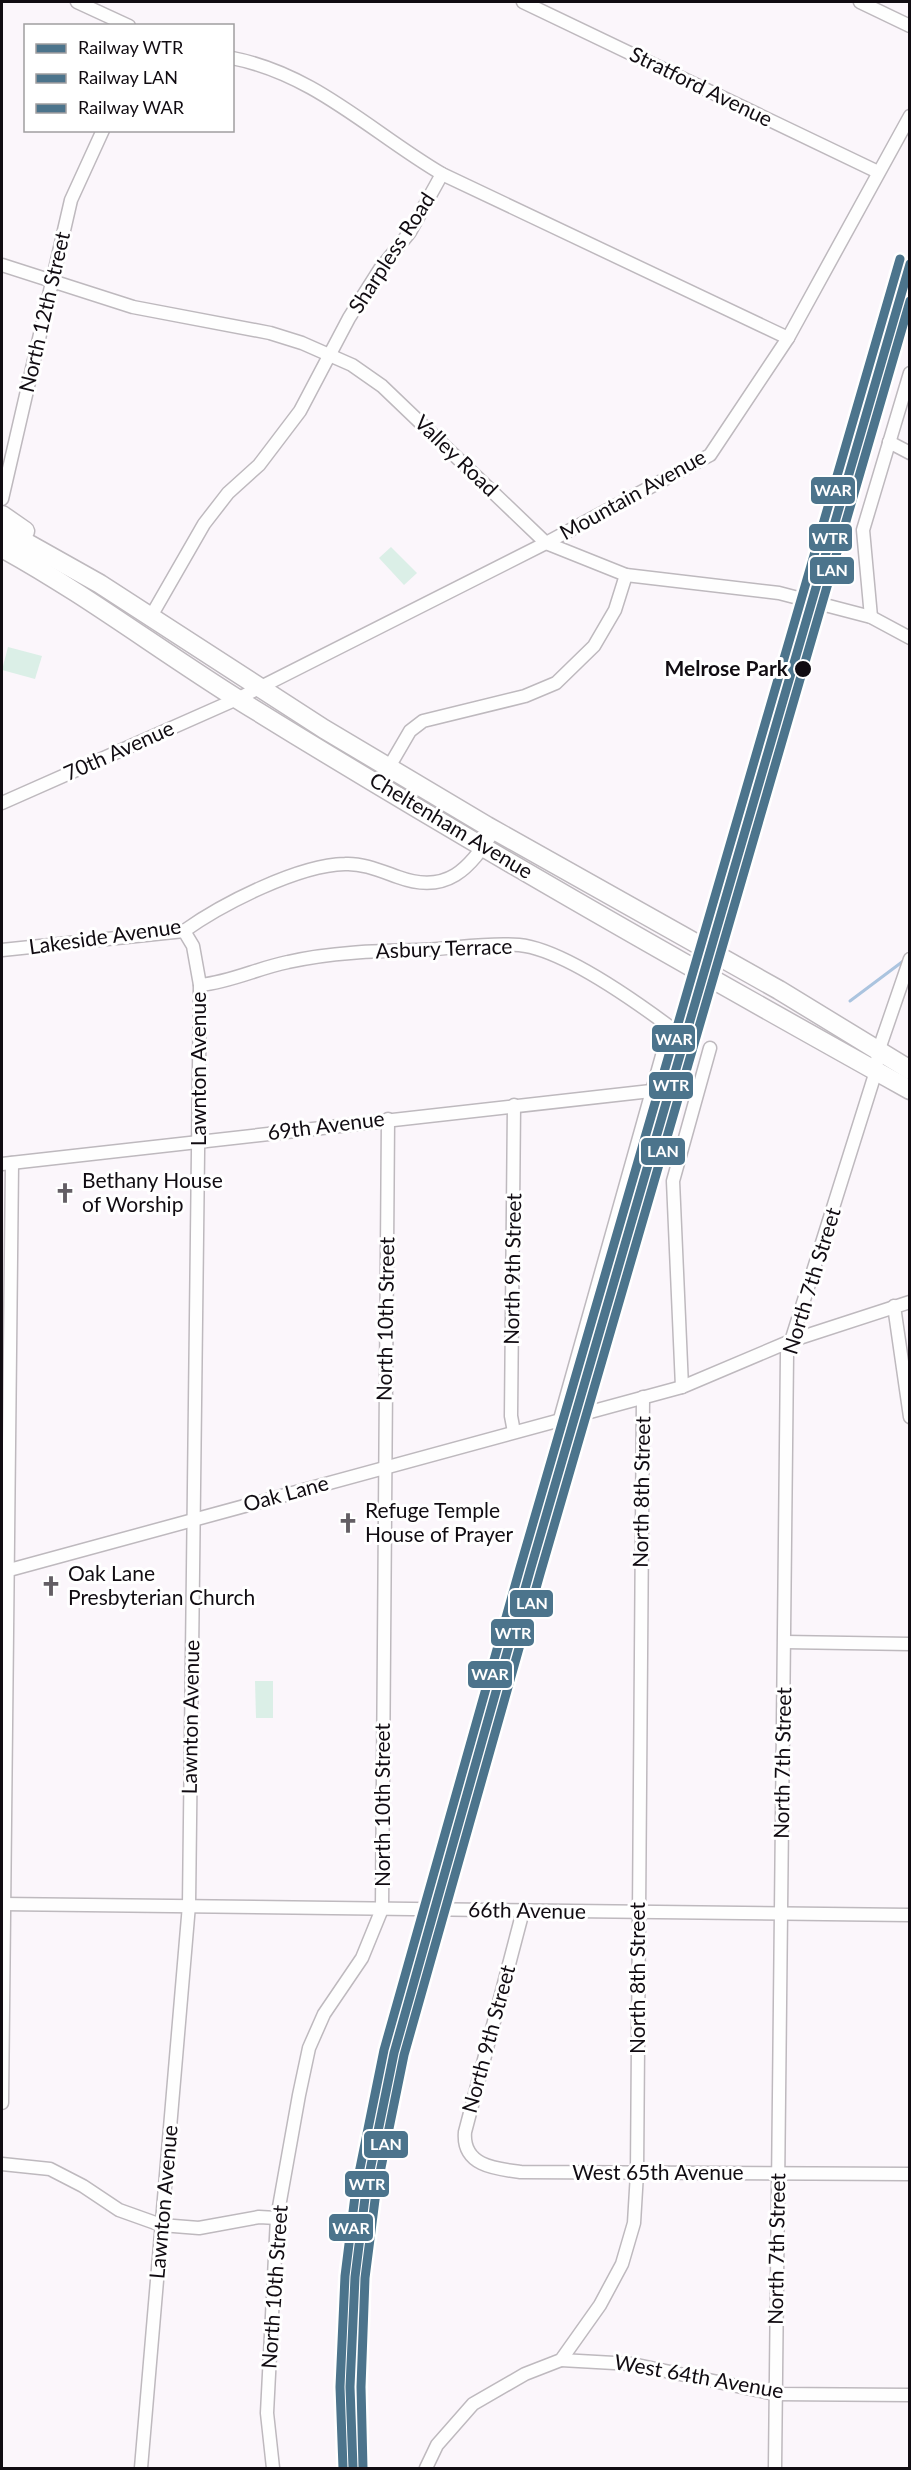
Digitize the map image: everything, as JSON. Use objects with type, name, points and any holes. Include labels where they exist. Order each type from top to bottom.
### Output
[{"type":"highway","points":[[2,515],[100,584]]},
{"type":"highway","name":"Cheltenham Avenue","points":[[2,530],[100,584],[259,688],[494,830],[779,990],[909,1070]]},
{"type":"highway","name":"Cheltenham Avenue","points":[[2,548],[44,572],[237,699],[484,847],[909,1090]]},
{"type":"highway","points":[[2,562],[111,617]]},
{"type":"street","points":[[77,2],[125,24]]},
{"type":"street","name":"Stratford Avenue","points":[[527,2],[878,172]]},
{"type":"street","points":[[860,2],[909,26]]},
{"type":"street","points":[[234,59],[302,81],[356,114],[407,153],[442,174]]},
{"type":"street","name":"Mountain Avenue","points":[[237,699],[546,543],[710,455],[788,338],[909,116]]},
{"type":"street","name":"North 12th Street","points":[[2,499],[71,200],[103,132]]},
{"type":"street","name":"Sharpless Road","points":[[150,618],[204,524],[228,494],[259,465],[300,411],[380,270],[410,232],[442,174],[788,338]]},
{"type":"street","name":"Valley Road","points":[[2,265],[133,307],[270,333],[352,365],[382,386],[546,543],[626,574],[779,593],[871,617],[909,638]]},
{"type":"street","points":[[871,617],[863,530],[909,373]]},
{"type":"street","points":[[889,442],[909,453]]},
{"type":"street","points":[[389,767],[410,731],[423,721],[525,696],[556,683],[594,646],[615,609],[626,574]]},
{"type":"street","name":"70th Avenue","points":[[2,803],[237,699]]},
{"type":"street","name":"Lakeside Avenue","points":[[2,950],[184,931],[206,916],[250,894],[313,869],[344,864],[364,865],[413,882],[438,882],[467,869],[494,830]]},
{"type":"street","name":"Lawnton Avenue","points":[[141,2469],[189,1905],[200,985],[194,946],[184,931]]},
{"type":"street","name":"Asbury Terrace","points":[[200,985],[218,983],[288,962],[367,951],[481,944],[521,945],[540,950],[578,968],[637,1002],[670,1027],[651,1090]]},
{"type":"street","name":"North 7th Street","points":[[775,2469],[787,1363],[876,1071],[878,1052],[909,960]]},
{"type":"street","points":[[682,1387],[674,1181],[710,1048]]},
{"type":"street","points":[[565,1418],[651,1090]]},
{"type":"street","name":"69th Avenue","points":[[7,1163],[651,1090]]},
{"type":"street","name":"North 9th Street","points":[[514,1106],[511,1416],[514,1432]]},
{"type":"street","name":"North 10th Street","points":[[273,2469],[267,2413],[277,2218],[309,2048],[324,2014],[362,1958],[382,1909],[388,1119]]},
{"type":"street","points":[[2,2103],[7,1163]]},
{"type":"street","points":[[644,1397],[682,1387],[793,1340],[909,1302]]},
{"type":"street","points":[[894,1306],[909,1417]]},
{"type":"street","name":"Oak Lane","points":[[4,1571],[644,1397]]},
{"type":"street","name":"North 8th Street","points":[[561,2360],[600,2305],[622,2264],[634,2223],[637,2173],[644,1397]]},
{"type":"street","points":[[785,1642],[909,1644]]},
{"type":"street","name":"66th Avenue","points":[[2,1904],[909,1915]]},
{"type":"street","name":"North 9th Street","points":[[479,2164],[469,2150],[465,2132],[523,1911]]},
{"type":"street","points":[[2,2164],[50,2169],[83,2186],[119,2210],[161,2225],[199,2228],[259,2217],[277,2218]]},
{"type":"street","name":"West 65th Avenue","points":[[479,2164],[492,2169],[521,2172],[909,2174]]},
{"type":"street","points":[[426,2469],[437,2445],[473,2404],[525,2374],[561,2360]]},
{"type":"street","name":"West 64th Avenue","points":[[561,2360],[632,2364],[775,2394],[909,2395]]},
{"type":"green space","points":[[391,547],[417,573],[404,585],[379,558]]},
{"type":"green space","points":[[8,647],[42,656],[35,679],[2,670]]},
{"type":"green space","points":[[255,1681],[273,1681],[273,1718],[256,1718]]},
{"type":"waterway","points":[[850,1001],[906,959]]},
{"type":"rail line","name":"WAR","points":[[343,2468],[340,2387],[345,2276],[356,2188],[384,2050],[520,1568],[900,259]]},
{"type":"rail line","name":"WTR","points":[[353,2468],[350,2387],[355,2277],[366,2190],[394,2053],[530,1571],[910,264]]},
{"type":"rail line","name":"LAN","points":[[363,2468],[361,2387],[365,2278],[376,2192],[404,2055],[540,1574],[910,301]]},
{"type":"place","name":"Melrose Park","points":[[803,669]]},
{"type":"place","name":"Bethany House of Worship","points":[[65,1193]]},
{"type":"place","name":"Refuge Temple House of Prayer","points":[[348,1523]]},
{"type":"place","name":"Oak Lane Presbyterian Church","points":[[51,1586]]}]
